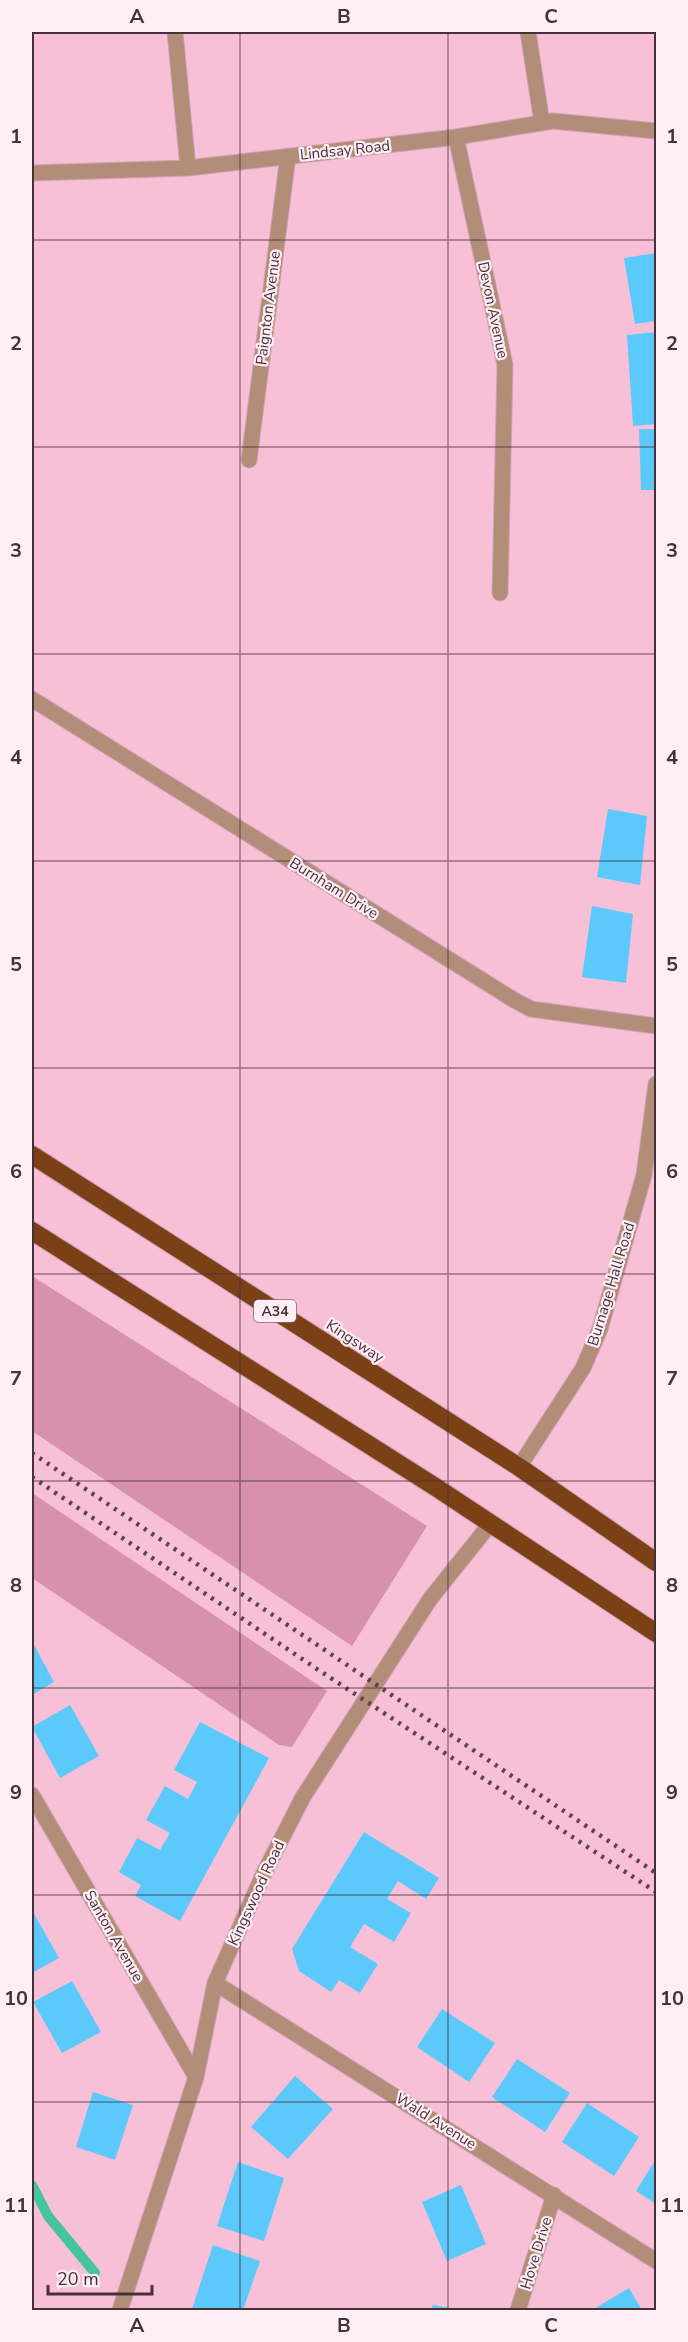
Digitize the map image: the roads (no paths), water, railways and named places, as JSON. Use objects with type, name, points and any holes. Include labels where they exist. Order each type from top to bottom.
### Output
[{"type":"highway","name":"Kingsway","points":[[32,1155],[519,1467],[657,1562]]},
{"type":"highway","points":[[32,1231],[491,1523],[657,1633]]},
{"type":"street","points":[[175,32],[188,168]]},
{"type":"street","points":[[528,32],[542,123]]},
{"type":"street","name":"Lindsay Road","points":[[32,173],[188,168],[456,137],[552,122],[657,131]]},
{"type":"street","name":"Devon Avenue","points":[[456,137],[505,365],[500,593]]},
{"type":"street","name":"Paignton Avenue","points":[[249,460],[288,156]]},
{"type":"street","name":"Burnham Drive","points":[[32,699],[531,1009],[657,1026]]},
{"type":"street","name":"Burnage Hall Road","points":[[519,1467],[587,1358],[600,1329],[650,1177],[657,1084]]},
{"type":"street","name":"Kingswood Road","points":[[120,2310],[196,2077],[215,1983],[264,1873],[303,1797],[430,1599],[491,1523]]},
{"type":"street","name":"Santon Avenue","points":[[32,1795],[196,2077]]},
{"type":"street","name":"Wald Avenue","points":[[215,1983],[657,2261]]},
{"type":"street","name":"Hove Drive","points":[[518,2310],[554,2195]]},
{"type":"waterway","points":[[32,2185],[48,2216],[95,2273]]},
{"type":"railway","points":[[32,1453],[656,1873]]},
{"type":"railway","points":[[32,1477],[317,1669],[656,1892]]}]
